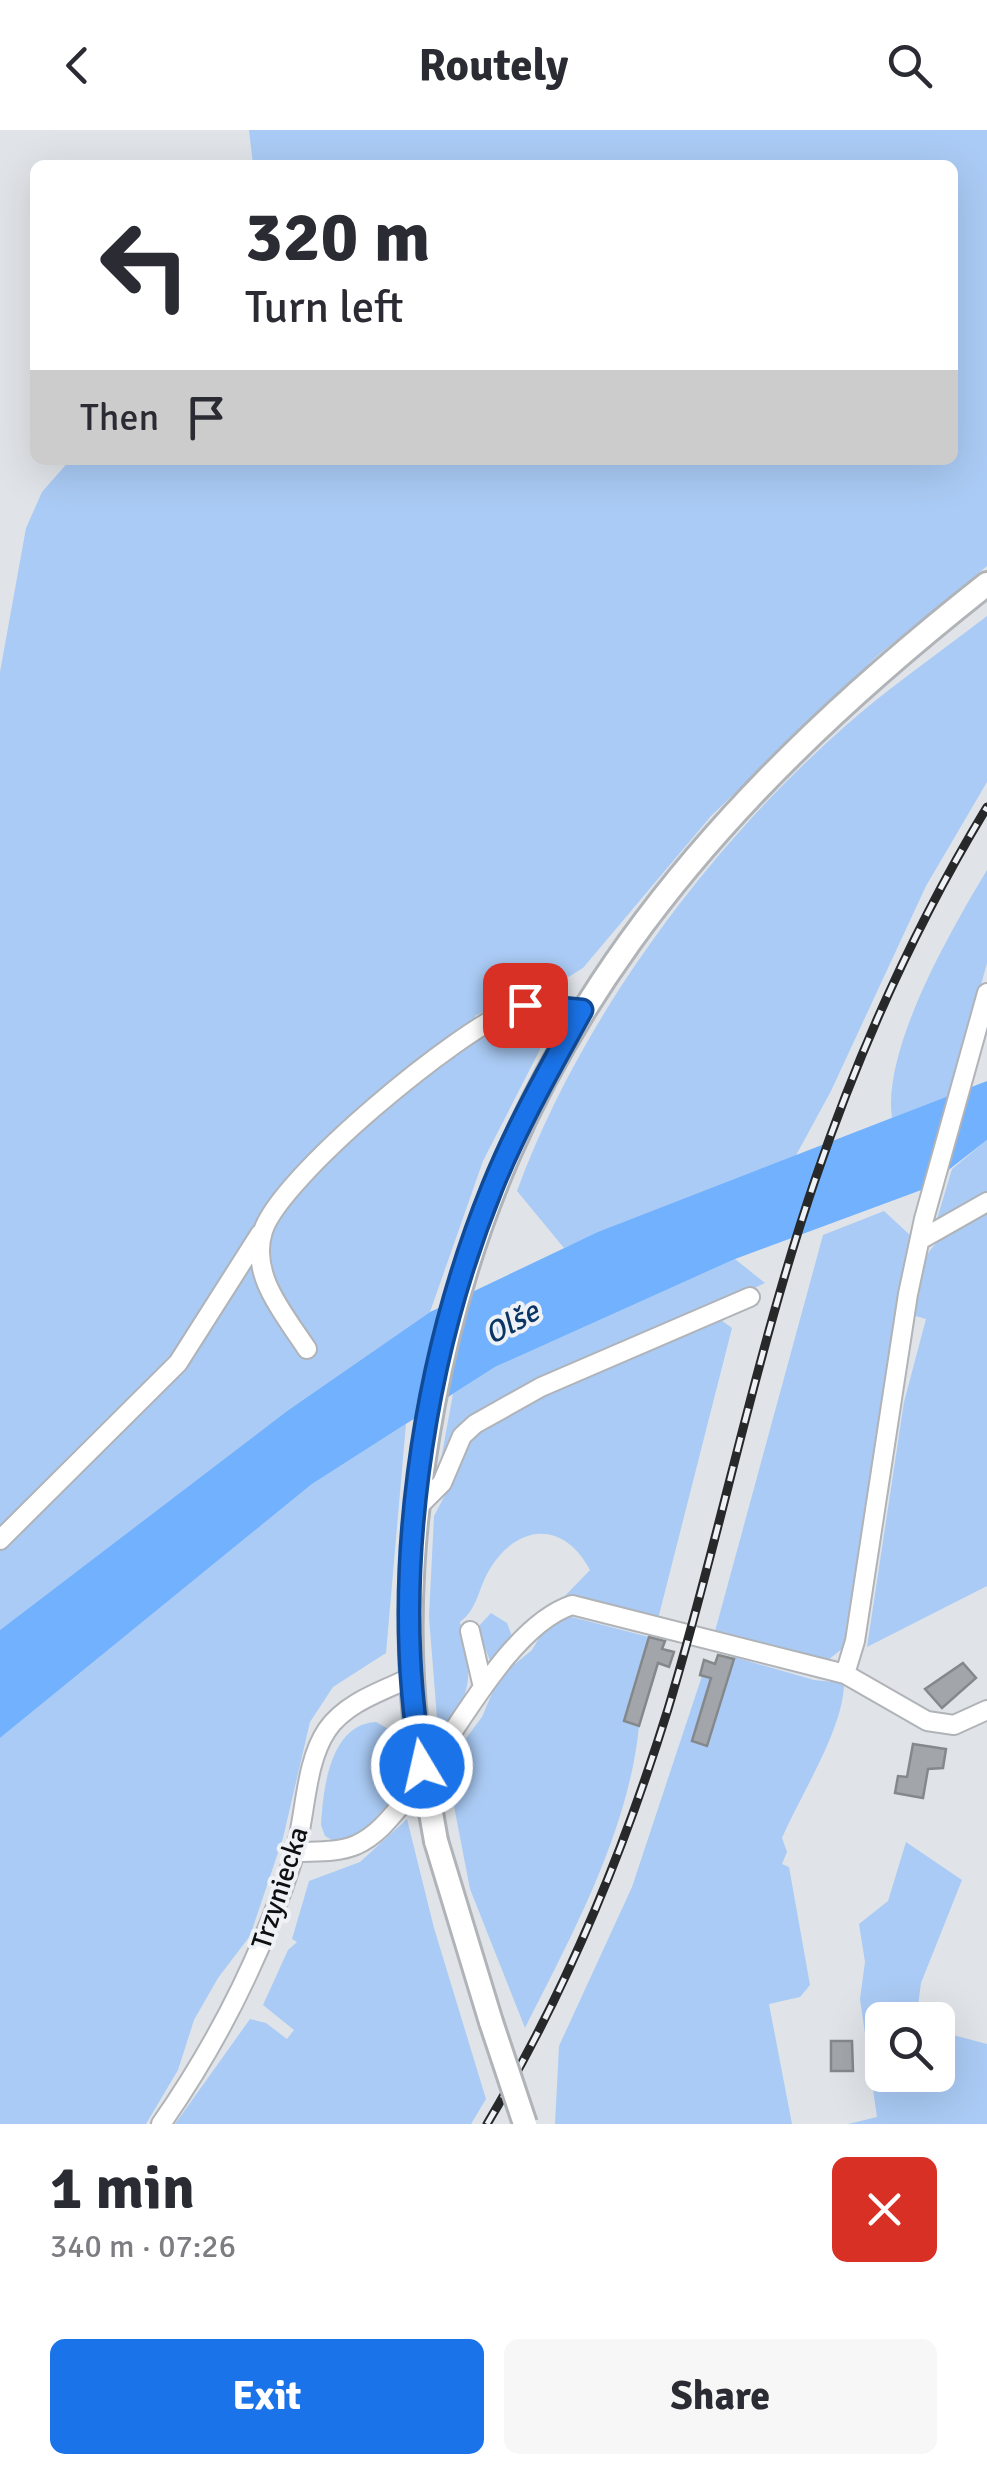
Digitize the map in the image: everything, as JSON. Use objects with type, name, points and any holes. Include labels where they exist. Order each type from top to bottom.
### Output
[{"type":"main road","points":[[521,2124],[436,1841],[410,1678],[408,1608],[422,1464],[466,1260],[508,1150],[582,1010],[654,907],[739,804],[864,688],[987,584]]},
{"type":"street","points":[[845,1674],[855,1640],[924,1219],[987,993]]},
{"type":"street","points":[[0,1540],[178,1363],[280,1202],[351,1130],[485,1022],[540,1003],[582,1010]]},
{"type":"street","points":[[920,1240],[987,1202]]},
{"type":"street","points":[[263,1230],[259,1257],[265,1283],[307,1350]]},
{"type":"street","points":[[417,1508],[442,1483],[462,1436],[475,1424],[541,1387],[750,1297]]},
{"type":"street","points":[[296,1852],[344,1849],[384,1826],[472,1709],[482,1684],[542,1619],[572,1605],[845,1674],[926,1721],[954,1725],[987,1710]]},
{"type":"street","points":[[470,1631],[482,1684]]},
{"type":"street","name":"Trzyniecka","points":[[161,2124],[237,2001],[268,1932],[296,1852],[324,1734],[338,1715],[410,1678]]},
{"type":"shaded area","points":[[249,130],[987,130],[987,566],[876,657],[711,816],[583,968],[544,992],[510,997],[475,1016],[472,1041],[529,1014],[547,1015],[554,1022],[483,1161],[430,1312],[287,1411],[0,1630],[0,672],[26,528],[42,492],[66,465],[958,465],[958,160],[252,160]]},
{"type":"shaded area","points":[[987,616],[987,782],[926,886],[831,1091],[794,1159],[564,1248],[517,1191],[575,1064],[652,941],[696,882],[792,775],[860,713]]},
{"type":"shaded area","points":[[987,870],[987,963],[951,1095],[892,1118],[892,1090],[908,1025],[938,957]]},
{"type":"shaded area","points":[[987,1140],[987,1194],[937,1219],[952,1169]]},
{"type":"shaded area","points":[[884,1211],[911,1236],[843,1648],[827,1661],[714,1635],[823,1235]]},
{"type":"shaded area","points":[[987,1211],[987,1586],[867,1647],[904,1402],[926,1319],[912,1315],[921,1273],[939,1241]]},
{"type":"shaded area","points":[[735,1259],[765,1283],[462,1426],[452,1437],[437,1481],[453,1394],[495,1367]]},
{"type":"shaded area","points":[[717,1317],[732,1328],[658,1619],[584,1599],[560,1601],[590,1570],[579,1553],[553,1535],[525,1537],[498,1557],[474,1606],[460,1622],[467,1685],[439,1743],[429,1617],[434,1516],[458,1470],[466,1442],[494,1417]]},
{"type":"shaded area","points":[[406,1424],[386,1653],[333,1687],[310,1722],[283,1838],[250,1936],[218,1978],[194,2020],[178,2070],[146,2124],[0,2124],[0,1738],[312,1484]]},
{"type":"shaded area","points":[[491,1613],[507,1623],[513,1639],[491,1663],[477,1628]]},
{"type":"shaded area","points":[[568,1616],[649,1637],[624,1720],[639,1726],[624,1804],[596,1881],[525,2028],[470,1889],[446,1765],[482,1717],[499,1677],[532,1650],[545,1628]]},
{"type":"shaded area","points":[[734,1657],[814,1680],[844,1683],[829,1740],[782,1838],[787,1852],[782,1864],[789,1867],[810,1985],[800,1997],[769,2004],[792,2124],[555,2124],[559,2046],[632,1887],[702,1676],[711,1678],[707,1745]]},
{"type":"shaded area","points":[[376,1722],[397,1734],[404,1786],[363,1832],[334,1841],[325,1836],[321,1825],[332,1761],[348,1734]]},
{"type":"shaded area","points":[[407,1819],[434,1928],[486,2099],[471,2124],[175,2124],[250,2019],[266,2023],[287,2039],[294,2030],[263,2005],[288,1950],[297,1942],[292,1939],[309,1881],[360,1862]]},
{"type":"shaded area","points":[[906,1842],[962,1880],[921,1983],[918,2002],[865,2002],[865,2034],[860,1999],[865,1962],[859,1924],[888,1901]]},
{"type":"shaded area","points":[[955,2036],[987,2044],[987,2124],[848,2124],[877,2117],[873,2092],[955,2092]]},
{"type":"water","name":"Olše","points":[[987,1081],[987,1140],[924,1189],[735,1259],[495,1367],[312,1484],[0,1738],[0,1630],[287,1411],[430,1312],[598,1232]]},
{"type":"building","points":[[649,1637],[665,1641],[662,1649],[674,1652],[669,1667],[658,1663],[639,1726],[624,1721]]},
{"type":"building","points":[[718,1655],[734,1659],[707,1746],[692,1741],[711,1678],[700,1675],[704,1660],[715,1664]]},
{"type":"building","points":[[963,1663],[976,1678],[942,1708],[925,1689]]},
{"type":"building","points":[[913,1744],[946,1749],[943,1768],[928,1769],[923,1798],[895,1793],[898,1776],[907,1777]]},
{"type":"building","points":[[831,2041],[852,2041],[853,2071],[831,2071]]},
{"type":"railway","points":[[487,2124],[567,1974],[612,1870],[651,1763],[687,1643],[775,1309],[833,1129],[913,941],[987,807]]},
{"type":"route","points":[[422,1766],[410,1678],[408,1608],[422,1464],[443,1352],[466,1260],[491,1191],[527,1112],[582,1010],[563,1005],[525,1005]]}]
